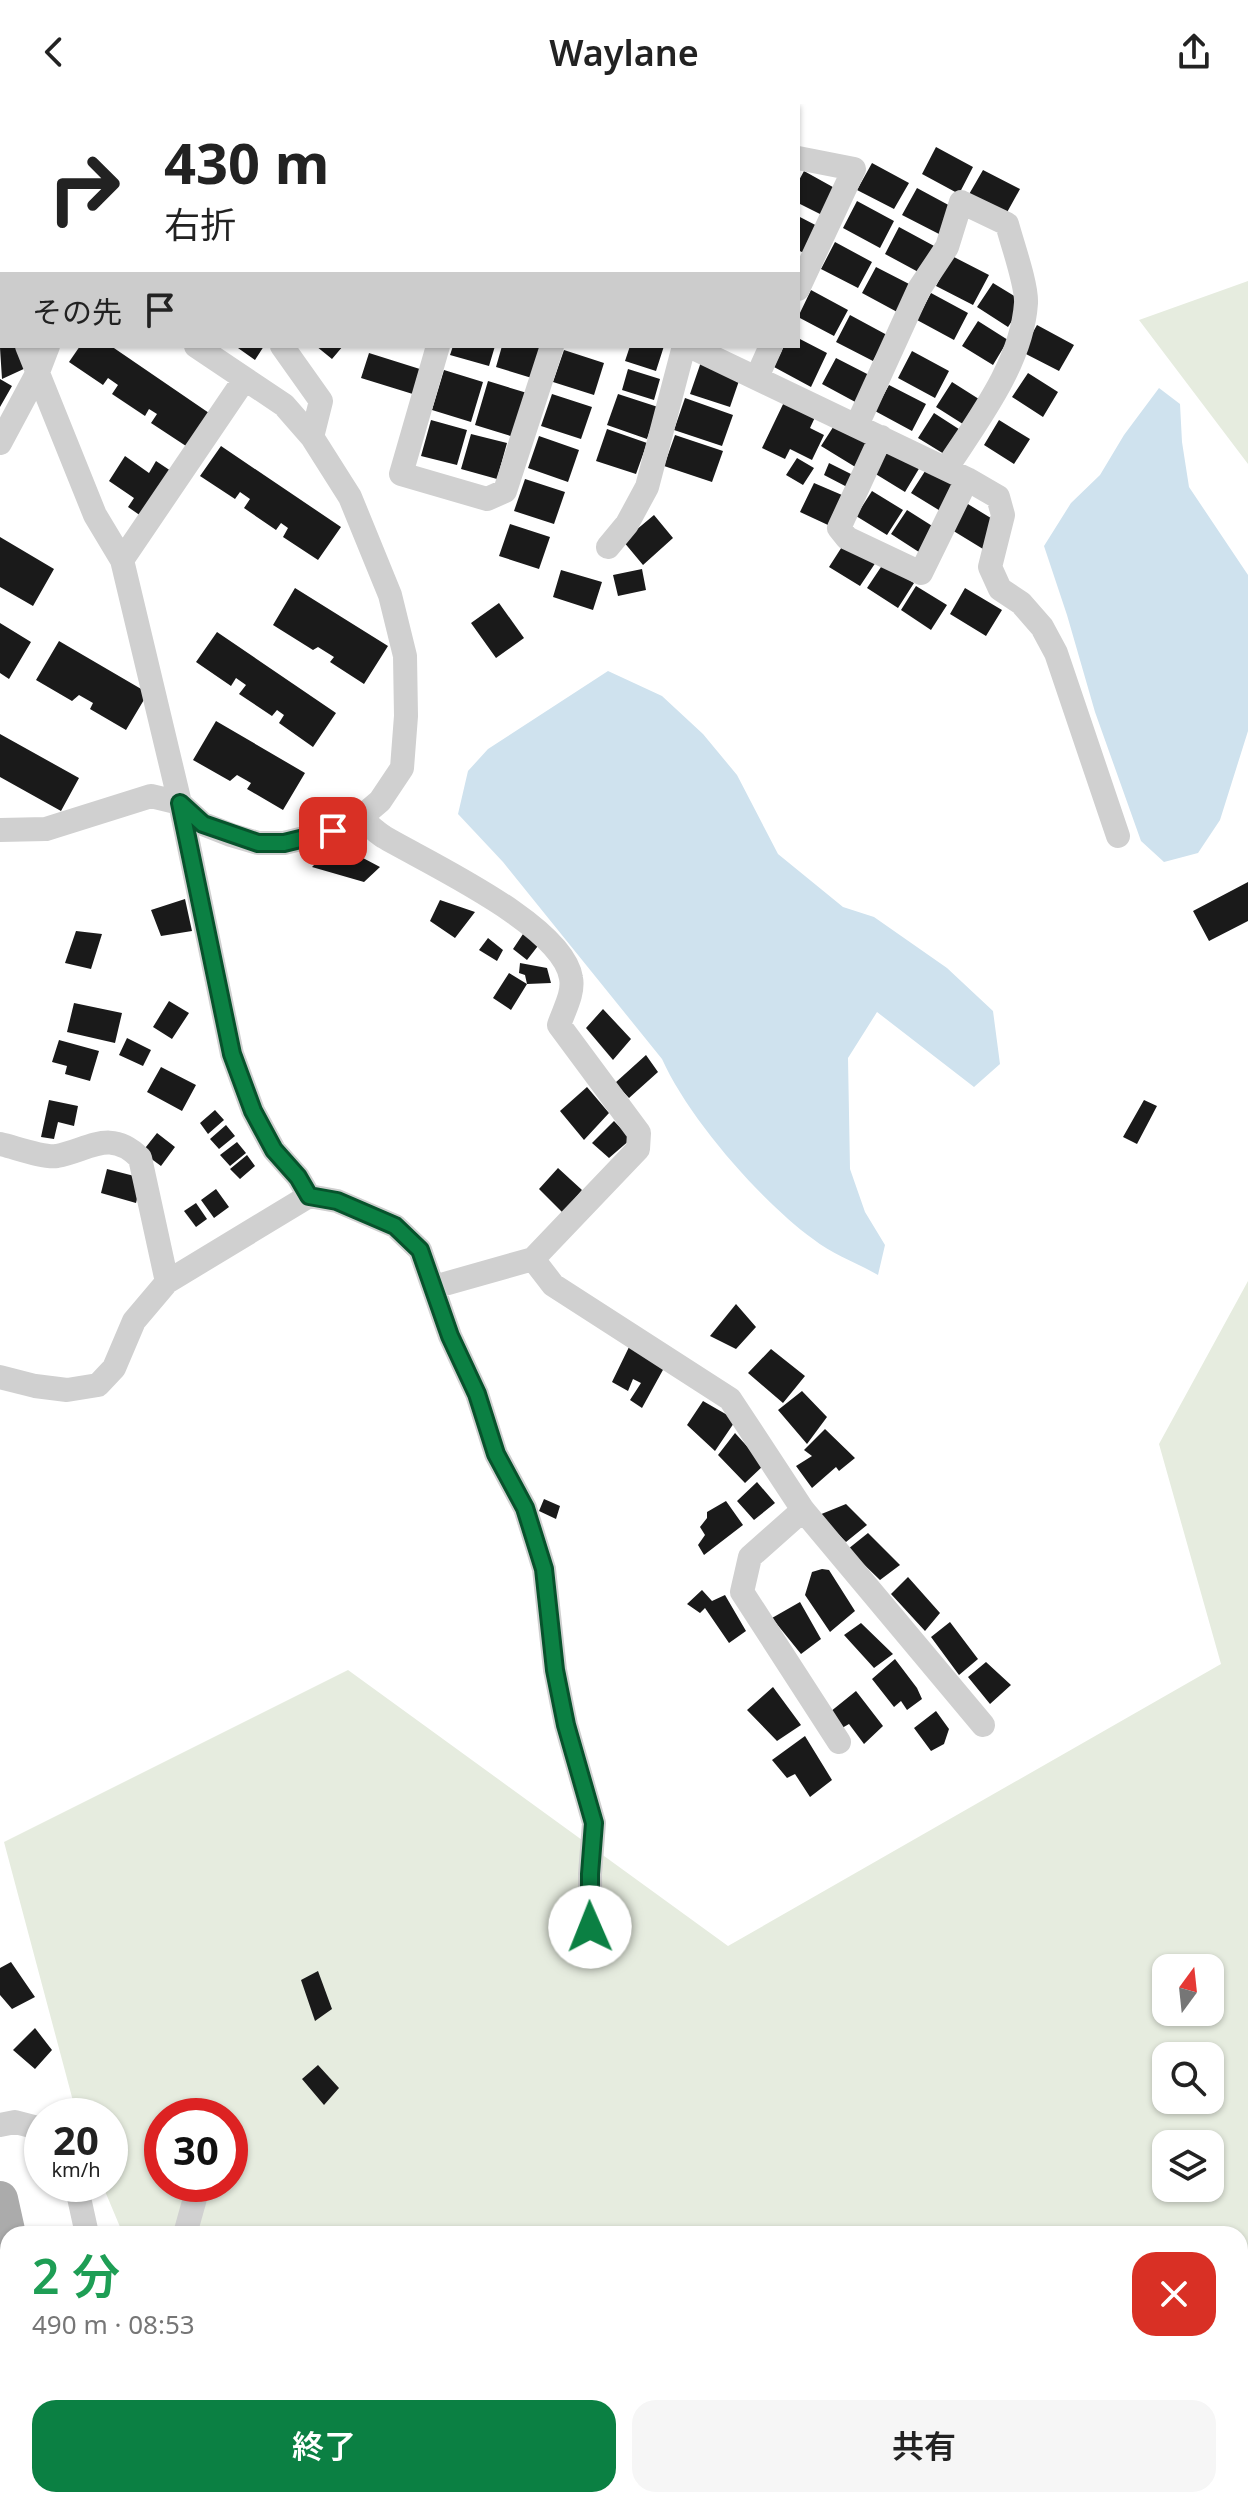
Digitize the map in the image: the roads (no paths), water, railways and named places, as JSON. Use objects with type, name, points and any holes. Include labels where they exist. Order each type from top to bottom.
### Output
[{"type":"main road","points":[[0,2199],[6,2226]]},
{"type":"street","points":[[800,158],[854,169],[800,285]]},
{"type":"street","points":[[857,425],[919,289],[947,247],[961,202],[1007,224],[1027,300],[1020,333],[997,391],[956,474],[921,573],[847,538],[839,528],[881,437]]},
{"type":"street","points":[[28,348],[95,515],[122,560],[180,803],[232,1054],[253,1111],[274,1150],[298,1177],[309,1196]]},
{"type":"street","points":[[2,436],[38,372],[47,348]]},
{"type":"street","points":[[0,830],[46,829],[151,796],[180,803],[203,824],[258,843],[284,843],[333,831],[360,818],[380,801],[402,768],[406,716],[405,656],[390,595],[350,497],[312,437],[284,405],[199,348]]},
{"type":"street","points":[[283,348],[321,401],[312,437]]},
{"type":"street","points":[[437,348],[401,474],[487,499],[505,491],[551,348]]},
{"type":"street","points":[[608,547],[627,524],[647,487],[685,348]]},
{"type":"street","points":[[691,348],[857,425],[998,497],[1003,515],[990,567],[1000,589],[1021,603],[1042,627],[1056,653],[1118,836]]},
{"type":"street","points":[[757,377],[770,348]]},
{"type":"street","points":[[122,560],[244,380]]},
{"type":"street","points":[[360,818],[382,836],[428,859],[517,915],[560,952],[571,975],[572,989],[559,1025],[639,1133],[638,1149],[533,1259],[434,1287]]},
{"type":"street","points":[[0,1144],[54,1157],[83,1146],[108,1143],[128,1145],[140,1158],[167,1282]]},
{"type":"street","points":[[0,1377],[67,1390],[98,1385],[114,1368],[134,1321],[167,1282],[309,1196],[337,1201],[395,1226],[420,1250],[450,1336],[477,1394],[496,1454],[525,1508],[544,1569],[555,1670],[566,1725],[594,1823],[590,1874],[591,1953]]},
{"type":"street","points":[[533,1259],[553,1285],[730,1399],[803,1510],[983,1725]]},
{"type":"street","points":[[803,1510],[750,1557],[742,1592],[839,1742]]},
{"type":"street","points":[[0,2125],[15,2122],[24,2124]]},
{"type":"street","points":[[80,2202],[85,2226]]},
{"type":"street","points":[[187,2226],[194,2202]]},
{"type":"water","points":[[1159,388],[1180,404],[1189,487],[1248,575],[1248,731],[1220,820],[1198,853],[1164,862],[1141,841],[1095,712],[1044,546],[1071,503],[1100,475],[1124,435]]},
{"type":"water","points":[[608,671],[662,696],[703,734],[737,775],[778,854],[843,907],[874,917],[947,968],[993,1011],[1000,1064],[974,1087],[877,1012],[848,1058],[850,1169],[865,1212],[885,1245],[878,1275],[813,1239],[749,1181],[690,1107],[662,1059],[503,862],[458,814],[468,771],[488,749]]}]
